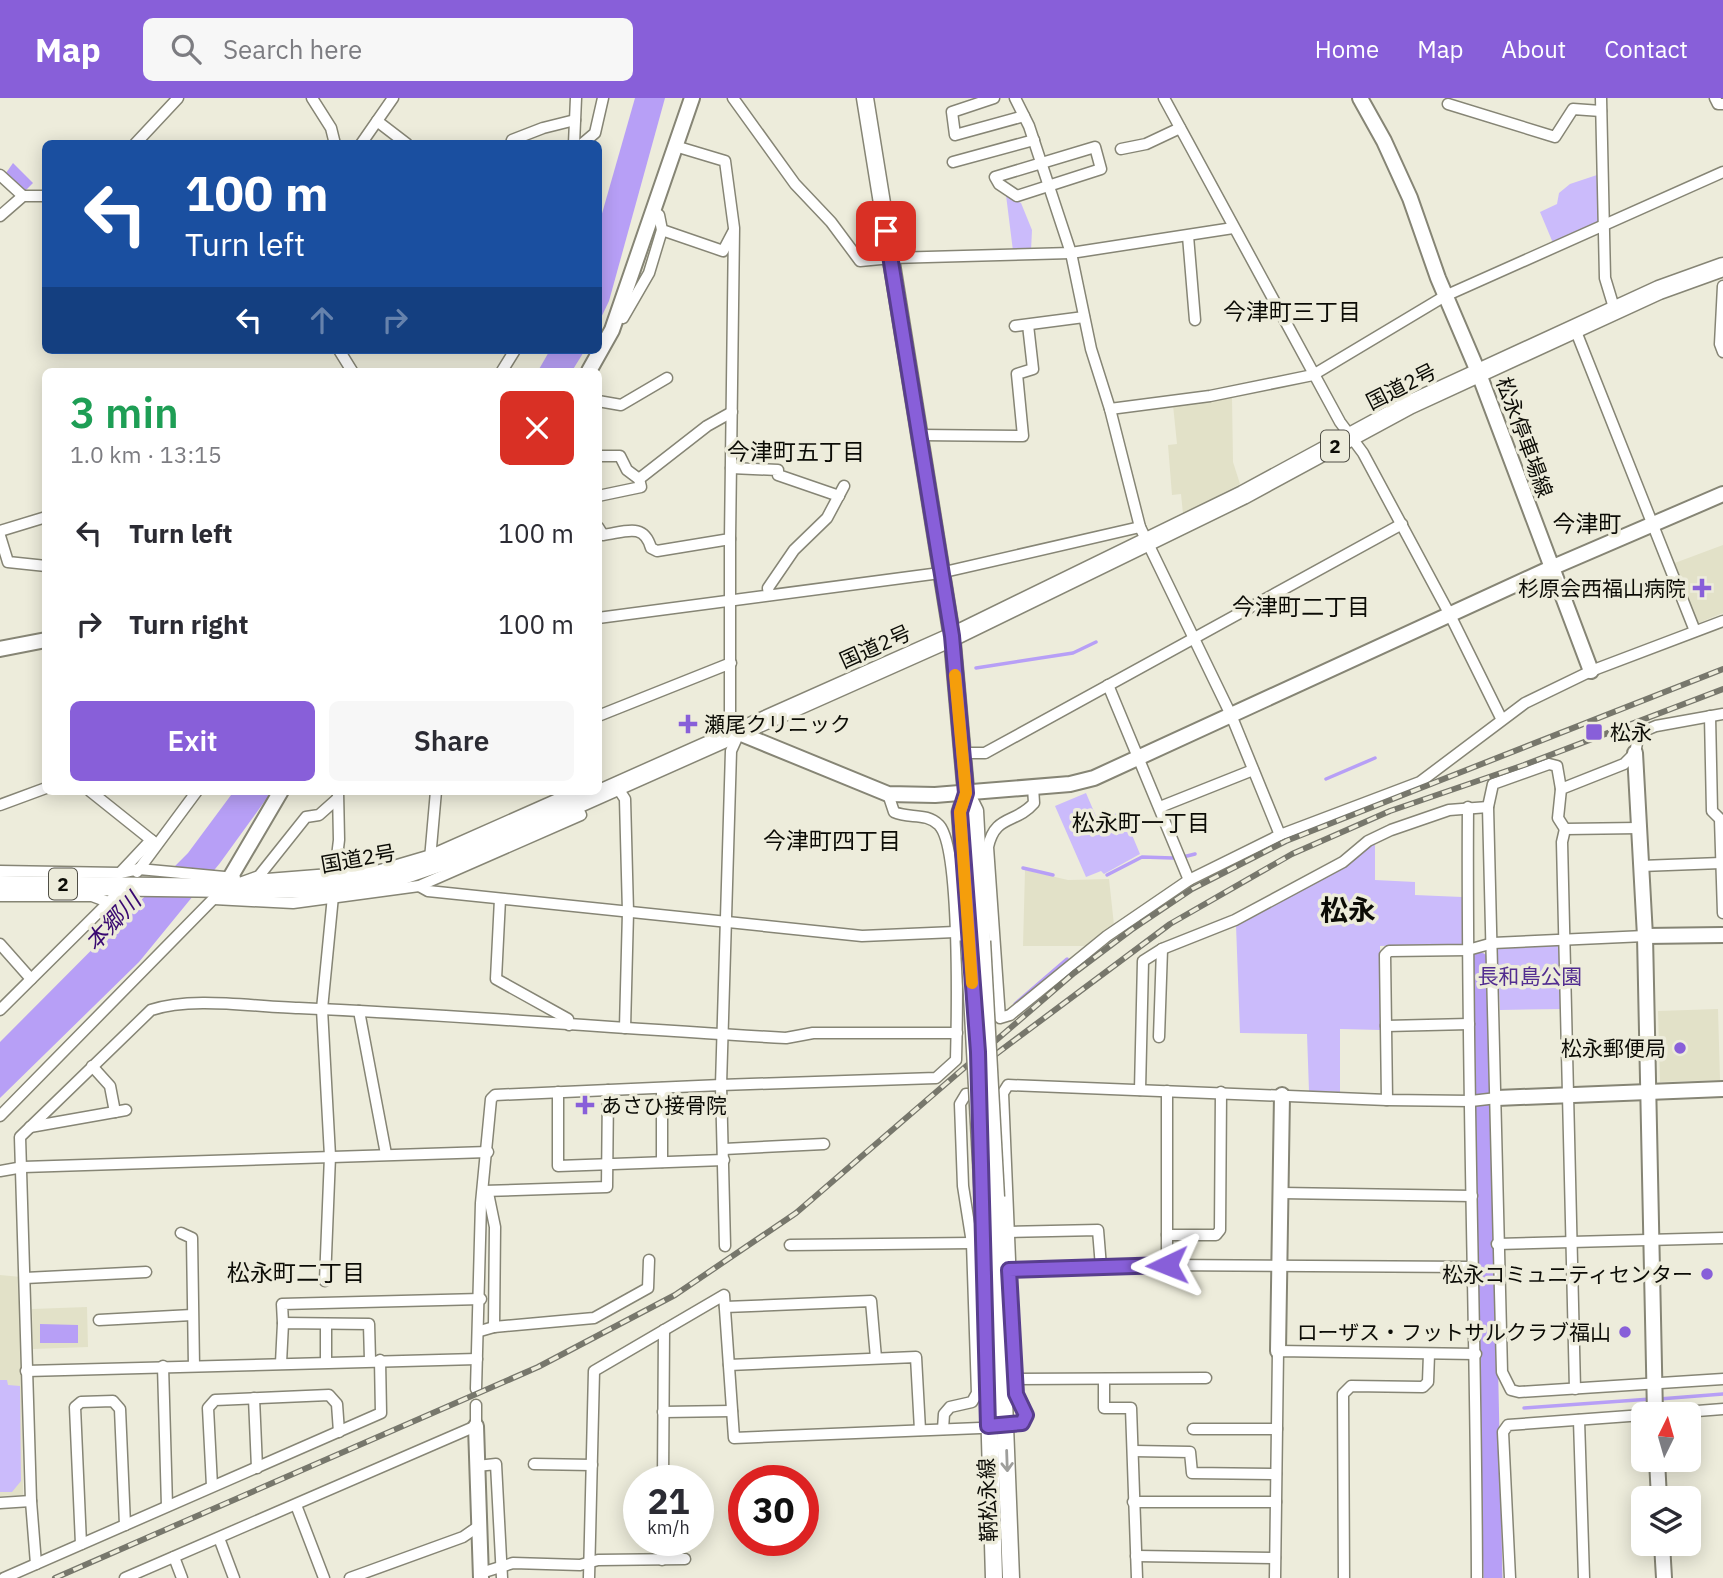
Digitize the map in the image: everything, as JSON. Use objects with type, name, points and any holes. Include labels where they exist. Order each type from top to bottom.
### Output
[{"type":"highway","name":"国道2号","points":[[602,790],[617,787],[952,636],[1123,555],[1143,535],[1352,437],[1409,405],[1615,311],[1723,267]]},
{"type":"highway","name":"国道2号","points":[[0,885],[123,879],[220,888],[308,889],[394,878],[467,853],[572,797]]},
{"type":"main road","name":"鞆松永線","points":[[865,98],[952,636],[966,793],[960,812],[989,1197],[997,1426],[994,1578]]},
{"type":"main road","name":"鞆松永線","points":[[997,1426],[1011,1578]]},
{"type":"street","points":[[139,140],[178,98]]},
{"type":"street","points":[[312,98],[331,128],[334,140]]},
{"type":"street","points":[[363,140],[393,98]]},
{"type":"street","points":[[574,140],[576,98]]},
{"type":"street","points":[[587,140],[595,133],[603,98]]},
{"type":"street","points":[[602,348],[612,330],[692,98]]},
{"type":"street","points":[[733,98],[795,184],[831,222],[860,261],[1071,253],[1233,228]]},
{"type":"street","points":[[994,98],[952,112],[955,135],[1024,116]]},
{"type":"street","points":[[1015,98],[1034,140],[1071,253],[1084,317],[1143,535],[1231,715],[1280,835]]},
{"type":"street","points":[[1164,98],[1313,374],[1402,524],[1501,718]]},
{"type":"street","name":"松永停車場線","points":[[1360,98],[1384,141],[1410,198],[1445,296],[1479,374],[1591,671]]},
{"type":"street","points":[[1601,98],[1606,223],[1605,278],[1615,311]]},
{"type":"street","points":[[1715,98],[1718,104],[1723,104]]},
{"type":"street","points":[[1448,104],[1555,137],[1573,108],[1601,111]]},
{"type":"street","points":[[512,140],[575,120]]},
{"type":"street","points":[[377,121],[402,140]]},
{"type":"street","points":[[1121,149],[1146,144],[1180,128]]},
{"type":"street","points":[[953,162],[1034,140]]},
{"type":"street","points":[[676,146],[725,161],[734,228],[730,716],[739,733],[888,794],[966,793],[1033,788],[1094,779],[1551,568],[1723,494]]},
{"type":"street","points":[[1095,147],[1101,169],[1017,196],[999,184],[995,177],[1041,163],[1095,147]]},
{"type":"street","points":[[1110,409],[1210,396],[1313,374],[1445,296],[1723,172]]},
{"type":"street","points":[[0,175],[23,196]]},
{"type":"street","points":[[0,216],[23,196],[42,196]]},
{"type":"street","points":[[612,330],[618,331],[626,310],[649,273],[662,230],[659,215],[653,212]]},
{"type":"street","points":[[662,230],[723,251],[734,228]]},
{"type":"street","points":[[1188,236],[1195,320]]},
{"type":"street","points":[[1723,286],[1720,344],[1723,352]]},
{"type":"street","points":[[1015,326],[1084,317]]},
{"type":"street","points":[[920,435],[1023,436],[1017,374],[1033,369],[1028,325]]},
{"type":"street","points":[[1575,329],[1695,631]]},
{"type":"street","points":[[602,402],[621,405],[667,378]]},
{"type":"street","points":[[639,479],[707,426],[732,412]]},
{"type":"street","points":[[602,456],[620,456],[626,470],[639,479],[641,487],[602,495]]},
{"type":"street","points":[[731,468],[778,470],[778,475],[842,491],[827,518],[794,550],[768,588],[769,595]]},
{"type":"street","points":[[42,518],[0,534],[8,562],[42,566]]},
{"type":"street","points":[[962,753],[985,752],[1402,524]]},
{"type":"street","points":[[602,533],[642,531],[647,535],[651,548],[657,551],[730,538]]},
{"type":"street","points":[[602,617],[940,573],[1118,533],[1143,535]]},
{"type":"street","points":[[1118,533],[1123,555]]},
{"type":"street","points":[[956,1018],[1000,1018],[1010,1015],[1107,936],[1189,880],[1280,835],[1420,782],[1501,718],[1591,671],[1723,621]]},
{"type":"street","points":[[0,649],[42,641]]},
{"type":"street","points":[[602,714],[731,663]]},
{"type":"street","points":[[1108,685],[1189,880]]},
{"type":"street","points":[[1654,1402],[1644,936],[1635,753],[1639,733],[1723,714]]},
{"type":"street","points":[[1710,716],[1712,811],[1720,819],[1723,913]]},
{"type":"street","points":[[725,1247],[722,1034],[731,751],[739,733]]},
{"type":"street","points":[[1561,789],[1623,764],[1635,753]]},
{"type":"street","points":[[1575,1389],[1562,842],[1565,829],[1558,818],[1561,789],[1557,766],[1549,764],[1493,784],[1488,807],[1502,1372],[1511,1390],[1519,1392],[1655,1389],[1723,1379]]},
{"type":"street","points":[[1160,807],[1253,770]]},
{"type":"street","points":[[617,787],[625,799],[628,912],[625,1028]]},
{"type":"street","points":[[1000,1018],[988,847],[993,830],[1001,822],[1029,809],[1034,803],[1033,788]]},
{"type":"street","points":[[0,805],[42,789]]},
{"type":"street","points":[[476,1389],[485,1192],[491,1100],[495,1095],[936,1078],[956,1060],[956,1018],[969,938],[948,838],[932,819],[894,812],[888,794]]},
{"type":"street","points":[[95,795],[155,843]]},
{"type":"street","points":[[0,1010],[108,902],[123,879],[194,795]]},
{"type":"street","points":[[0,1116],[220,888],[278,795]]},
{"type":"street","points":[[220,888],[259,876],[306,817],[319,815],[337,795]]},
{"type":"street","points":[[335,878],[339,841],[337,795]]},
{"type":"street","points":[[430,857],[436,795]]},
{"type":"street","points":[[139,870],[293,903],[426,884],[581,815],[572,797],[430,857],[380,870],[335,878],[246,880]]},
{"type":"street","points":[[1140,1090],[1143,961],[1162,949],[1235,920],[1343,862],[1368,841],[1391,830],[1430,815],[1468,807],[1488,807]]},
{"type":"street","points":[[1468,807],[1477,1578]]},
{"type":"street","points":[[1565,829],[1639,828]]},
{"type":"street","points":[[0,871],[123,879],[139,870],[155,843]]},
{"type":"street","points":[[1641,866],[1721,863]]},
{"type":"street","points":[[426,884],[500,899],[726,923],[862,936],[969,938]]},
{"type":"street","points":[[0,896],[92,896],[108,902]]},
{"type":"street","points":[[325,1281],[330,1156],[322,1009],[332,898]]},
{"type":"street","points":[[500,899],[496,979],[568,1019],[569,1025]]},
{"type":"street","points":[[1387,1100],[1385,955],[1389,951],[1468,950],[1493,943],[1564,939],[1723,934]]},
{"type":"street","points":[[0,944],[31,979]]},
{"type":"street","points":[[1159,1037],[1162,949]]},
{"type":"street","points":[[36,1564],[26,1371],[23,1167],[20,1137],[151,1010],[165,1005],[322,1009],[786,1038],[813,1033],[957,1033]]},
{"type":"street","points":[[359,1011],[386,1154]]},
{"type":"street","points":[[1386,1026],[1469,1024]]},
{"type":"street","points":[[92,1066],[110,1086],[115,1112]]},
{"type":"street","points":[[589,1578],[594,1371],[724,1295],[734,1438],[1022,1423],[1026,1415],[1016,1394],[1009,1270],[1003,1093],[1008,1085],[1471,1101],[1723,1089]]},
{"type":"street","points":[[662,1088],[662,1161]]},
{"type":"street","points":[[485,1192],[607,1188],[608,1090]]},
{"type":"street","points":[[1167,1091],[1167,1265]]},
{"type":"street","points":[[558,1092],[558,1166],[662,1161],[824,1144]]},
{"type":"street","points":[[1167,1235],[1216,1235],[1220,1230],[1221,1092]]},
{"type":"street","points":[[943,1429],[944,1414],[950,1407],[972,1402],[977,1393],[972,1242],[963,1185],[960,1104],[965,1094],[1003,1093]]},
{"type":"street","points":[[1275,1578],[1282,1095]]},
{"type":"street","points":[[30,1127],[126,1110]]},
{"type":"street","points":[[0,1171],[23,1167],[488,1152]]},
{"type":"street","points":[[485,1192],[495,1227],[494,1327]]},
{"type":"street","points":[[1281,1194],[1472,1196]]},
{"type":"street","points":[[1008,1232],[1098,1230],[1101,1267]]},
{"type":"street","points":[[181,1233],[192,1238],[194,1366]]},
{"type":"street","points":[[1497,1244],[1723,1238]]},
{"type":"street","points":[[790,1245],[972,1242]]},
{"type":"street","points":[[480,1331],[494,1327],[594,1318],[648,1288],[649,1260]]},
{"type":"street","points":[[1009,1270],[1167,1265],[1472,1268]]},
{"type":"street","points":[[25,1278],[146,1272]]},
{"type":"street","points":[[281,1363],[282,1304],[481,1299]]},
{"type":"street","points":[[725,1307],[871,1301],[876,1358]]},
{"type":"street","points":[[99,1320],[192,1315]]},
{"type":"street","points":[[4,1578],[381,1413],[369,1324],[282,1323]]},
{"type":"street","points":[[326,1362],[327,1324]]},
{"type":"street","points":[[663,1465],[664,1330]]},
{"type":"street","points":[[1278,1350],[1476,1354]]},
{"type":"street","points":[[1344,1578],[1343,1394],[1351,1386],[1423,1387],[1428,1382],[1429,1354]]},
{"type":"street","points":[[729,1365],[916,1357],[920,1430]]},
{"type":"street","points":[[26,1371],[477,1359]]},
{"type":"street","points":[[163,1366],[167,1506]]},
{"type":"street","points":[[1015,1379],[1206,1378]]},
{"type":"street","points":[[1104,1379],[1104,1408],[1131,1408],[1137,1578]]},
{"type":"street","points":[[212,1486],[208,1408],[215,1400],[329,1395],[337,1404],[339,1432]]},
{"type":"street","points":[[254,1398],[257,1468]]},
{"type":"street","points":[[81,1544],[75,1407],[81,1402],[113,1401],[120,1409],[125,1525]]},
{"type":"street","points":[[476,1405],[481,1576],[501,1574],[513,1563],[580,1565],[685,1559]]},
{"type":"street","points":[[1701,1410],[1723,1409]]},
{"type":"street","points":[[663,1412],[733,1411]]},
{"type":"street","points":[[1510,1578],[1503,1432],[1508,1425],[1631,1415]]},
{"type":"street","points":[[1579,1420],[1584,1578]]},
{"type":"street","points":[[130,1577],[476,1426]]},
{"type":"street","points":[[1193,1429],[1277,1429]]},
{"type":"street","points":[[1134,1451],[1190,1452],[1192,1473],[1276,1474]]},
{"type":"street","points":[[477,1466],[496,1464],[501,1574]]},
{"type":"street","points":[[534,1464],[592,1465]]},
{"type":"street","points":[[0,1503],[31,1501]]},
{"type":"street","points":[[1133,1502],[1276,1502]]},
{"type":"street","points":[[296,1505],[324,1578]]},
{"type":"street","points":[[350,1578],[463,1537],[479,1526]]},
{"type":"street","points":[[219,1538],[234,1578]]},
{"type":"street","points":[[1136,1556],[1275,1558]]},
{"type":"street","points":[[1663,1556],[1664,1578]]},
{"type":"street","points":[[174,1557],[182,1578]]},
{"type":"shaded area","points":[[635,98],[665,98],[609,301],[602,316],[602,214]]},
{"type":"shaded area","points":[[13,163],[33,183],[25,191],[6,173]]},
{"type":"shaded area","points":[[548,354],[583,354],[574,368],[540,368]]},
{"type":"shaded area","points":[[1232,398],[1233,462],[1240,484],[1183,514],[1181,494],[1172,495],[1168,445],[1177,444],[1173,405]]},
{"type":"shaded area","name":"杉原会西福山病院","points":[[1723,545],[1723,613],[1696,624],[1672,564]]},
{"type":"shaded area","points":[[231,795],[269,795],[220,863],[139,962],[0,1098],[0,1042],[188,853]]},
{"type":"shaded area","points":[[1025,870],[1068,880],[1109,879],[1114,925],[1086,946],[1023,946]]},
{"type":"shaded area","points":[[1718,1009],[1720,1080],[1660,1082],[1658,1011]]},
{"type":"shaded area","points":[[0,1275],[21,1277],[23,1495],[0,1496]]},
{"type":"shaded area","points":[[87,1307],[88,1347],[33,1349],[32,1309]]},
{"type":"shaded area","points":[[40,1324],[78,1325],[78,1343],[40,1343]]},
{"type":"green space","points":[[1597,175],[1600,221],[1553,243],[1540,212],[1557,204],[1559,193],[1570,184]]},
{"type":"green space","points":[[1006,195],[1021,203],[1032,230],[1031,251],[1013,251]]},
{"type":"green space","points":[[1086,793],[1098,821],[1122,811],[1140,854],[1104,874],[1101,871],[1086,877],[1055,806]]},
{"type":"green space","points":[[1375,841],[1375,880],[1415,882],[1415,895],[1462,897],[1462,944],[1380,946],[1381,1030],[1340,1029],[1340,1092],[1309,1091],[1307,1034],[1240,1033],[1236,925],[1349,864]]},
{"type":"green space","name":"長和島公園","points":[[1560,942],[1563,1009],[1500,1010],[1497,945]]},
{"type":"green space","points":[[0,1380],[7,1380],[8,1385],[20,1386],[21,1481],[12,1492],[0,1492]]},
{"type":"waterway","points":[[976,668],[1073,653],[1096,642]]},
{"type":"waterway","points":[[1326,779],[1375,758]]},
{"type":"waterway","points":[[1183,857],[1195,854]]},
{"type":"waterway","points":[[1107,875],[1142,857],[1173,858]]},
{"type":"waterway","points":[[1023,868],[1053,875]]},
{"type":"waterway","points":[[1015,1004],[1067,959]]},
{"type":"waterway","points":[[1480,962],[1493,1578]]},
{"type":"waterway","points":[[1659,1399],[1723,1394]]},
{"type":"waterway","points":[[1524,1408],[1651,1399]]},
{"type":"railway","points":[[55,1578],[538,1367],[675,1295],[796,1213],[1074,973],[1192,889],[1286,841],[1723,669]]},
{"type":"railway","points":[[980,1066],[1170,924],[1292,854],[1390,811],[1524,765],[1723,689]]},
{"type":"slow traffic","points":[[955,675],[966,793],[960,812],[972,983]]},
{"type":"place","name":"杉原会西福山病院","points":[[1702,588]]},
{"type":"place","name":"瀬尾クリニック","points":[[688,724]]},
{"type":"place","name":"松永","points":[[1594,732]]},
{"type":"place","name":"松永郵便局","points":[[1680,1048]]},
{"type":"place","name":"あさひ接骨院","points":[[585,1105]]},
{"type":"place","name":"松永コミュニティセンター","points":[[1707,1274]]},
{"type":"place","name":"ローザス・フットサルクラブ福山","points":[[1625,1332]]},
{"type":"district","name":"今津町三丁目","points":[[1292,311]]},
{"type":"district","name":"今津町五丁目","points":[[796,451]]},
{"type":"district","name":"今津町","points":[[1587,523]]},
{"type":"district","name":"今津町二丁目","points":[[1301,606]]},
{"type":"district","name":"松永町一丁目","points":[[1141,822]]},
{"type":"district","name":"今津町四丁目","points":[[832,840]]},
{"type":"district","name":"松永","points":[[1348,909]]},
{"type":"district","name":"松永町二丁目","points":[[296,1272]]},
{"type":"route","points":[[886,231],[952,636],[966,793],[960,812],[978,1052],[988,1426],[1005,1427],[1022,1423],[1026,1415],[1016,1394],[1009,1270],[1167,1265]]},
{"type":"water label","name":"本郷川","points":[[112,921]]}]
